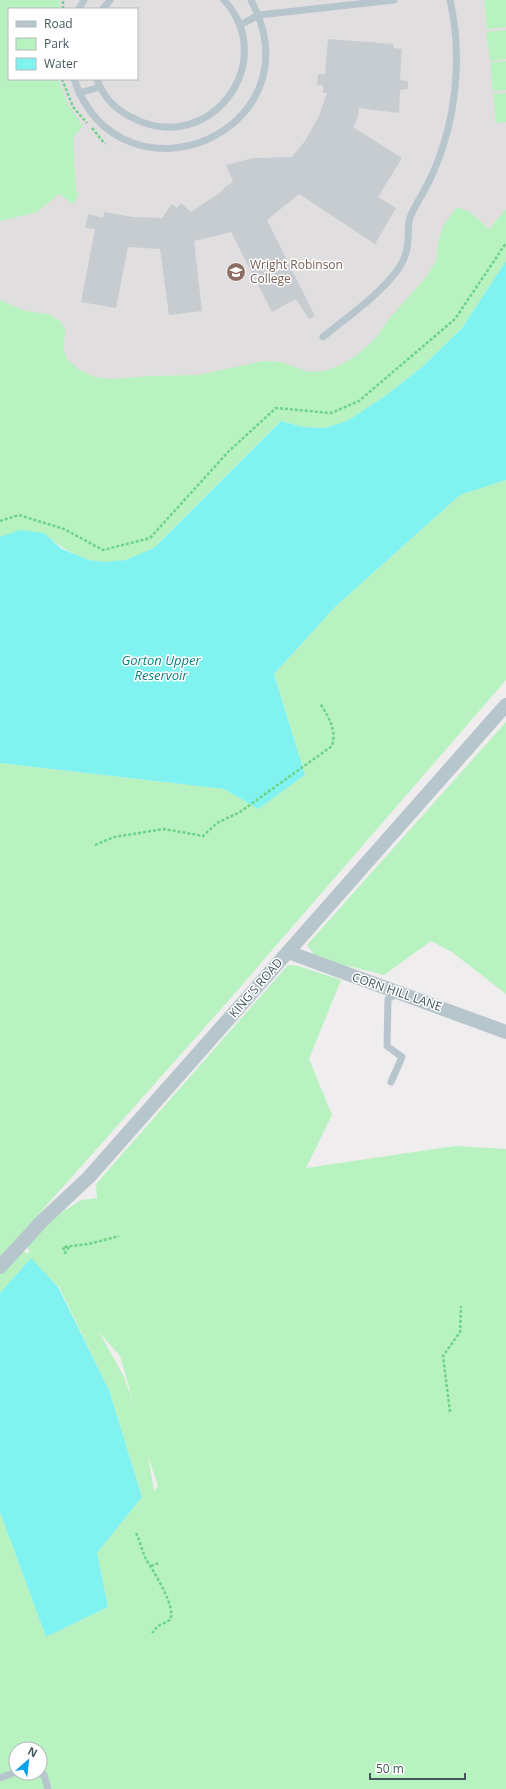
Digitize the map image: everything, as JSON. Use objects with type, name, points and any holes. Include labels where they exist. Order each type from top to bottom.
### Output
[{"type":"street","name":"KING'S ROAD","points":[[0,1267],[42,1221],[89,1177],[506,704]]},
{"type":"street","name":"CORN HILL LANE","points":[[288,952],[506,1032]]},
{"type":"lane","points":[[104,8],[110,0]]},
{"type":"lane","points":[[97,80],[100,87],[110,101],[123,113],[142,123],[155,127],[170,128],[185,126],[204,119],[214,112],[230,96],[237,84],[243,68],[245,48],[240,25],[232,9],[224,0]]},
{"type":"lane","points":[[74,80],[79,93],[92,114],[110,131],[126,140],[155,149],[186,148],[211,139],[230,127],[247,109],[260,86],[265,62],[265,37],[259,15],[251,0]]},
{"type":"lane","points":[[240,25],[259,15],[394,0]]},
{"type":"lane","points":[[323,337],[385,284],[399,268],[405,255],[410,216],[432,174],[441,150],[455,95],[456,36],[450,0]]},
{"type":"lane","points":[[79,93],[100,87]]},
{"type":"lane","points":[[391,1082],[402,1057],[387,1046],[388,999],[400,992]]},
{"type":"path","points":[[0,520],[19,515],[64,529],[103,550],[150,538],[229,451],[276,408],[331,413],[359,401],[455,319],[506,243]]},
{"type":"path","points":[[95,845],[114,837],[164,829],[203,836],[218,823],[240,812],[332,746],[335,737],[331,723],[320,703]]},
{"type":"path","points":[[69,1247],[99,1242],[119,1236]]},
{"type":"path","points":[[450,1412],[443,1356],[460,1332],[461,1306]]},
{"type":"path","points":[[136,1533],[168,1601],[172,1613],[170,1620],[158,1626],[152,1634]]},
{"type":"path","points":[[151,1566],[158,1562]]},
{"type":"shaded area","name":"Wright Robinson College","points":[[0,0],[506,0],[506,213],[384,364],[0,507]]},
{"type":"green space","points":[[0,0],[59,0],[60,8],[8,8],[8,80],[58,80],[68,105],[83,126],[73,138],[76,192],[79,193],[73,204],[59,194],[37,212],[0,221]]},
{"type":"green space","points":[[484,0],[506,0],[506,27],[487,29]]},
{"type":"green space","points":[[506,30],[506,59],[490,61],[486,32]]},
{"type":"green space","points":[[506,61],[506,90],[493,91],[490,63]]},
{"type":"green space","points":[[506,93],[506,122],[496,123],[493,94]]},
{"type":"green space","points":[[456,208],[466,210],[489,229],[506,209],[506,261],[462,328],[422,367],[385,396],[347,421],[325,428],[303,427],[281,421],[154,548],[132,558],[113,562],[91,560],[71,553],[44,533],[0,537],[0,300],[25,311],[49,314],[60,321],[65,329],[64,350],[68,360],[79,370],[95,377],[112,379],[149,376],[197,375],[264,361],[281,362],[308,372],[324,371],[341,365],[358,354],[376,338],[389,319],[426,277],[436,261],[438,244],[443,226]]},
{"type":"green space","points":[[506,480],[506,680],[222,1008],[14,1242],[27,1254],[30,1251],[25,1245],[56,1216],[81,1200],[97,1198],[96,1184],[288,965],[298,966],[341,980],[309,1059],[332,1115],[306,1168],[455,1146],[506,1149],[506,1789],[0,1789],[0,1512],[46,1637],[108,1607],[97,1553],[142,1497],[109,1390],[59,1287],[30,1259],[0,1293],[0,763],[224,789],[258,809],[305,775],[274,674],[335,607],[460,495]],"holes":[[[99,1332],[120,1356],[133,1401],[123,1375]],[[148,1456],[158,1486],[154,1491]]]},
{"type":"green space","points":[[506,722],[506,994],[452,952],[431,941],[384,975],[317,958],[307,945]]},
{"type":"water","name":"Gorton Upper Reservoir","points":[[506,261],[506,480],[460,495],[335,607],[274,674],[305,775],[258,809],[224,789],[0,763],[0,537],[20,530],[44,533],[62,549],[89,560],[105,562],[126,560],[154,548],[281,421],[303,427],[325,428],[347,421],[385,396],[422,367],[462,328]]},
{"type":"water","points":[[31,1258],[58,1287],[109,1390],[142,1497],[97,1553],[108,1607],[46,1637],[0,1512],[0,1293]]},
{"type":"building","points":[[328,39],[393,44],[394,48],[402,49],[400,80],[408,81],[408,89],[400,90],[399,113],[359,108],[358,117],[353,127],[402,158],[378,197],[396,208],[375,244],[299,194],[267,220],[315,316],[309,319],[296,299],[272,312],[231,232],[194,241],[202,311],[169,315],[160,249],[128,247],[116,308],[81,302],[95,229],[85,228],[88,214],[103,218],[104,212],[133,217],[162,218],[172,204],[177,208],[181,203],[191,212],[233,182],[226,165],[253,158],[292,157],[305,141],[319,116],[327,93],[323,93],[323,85],[317,85],[318,74],[325,74]]},
{"type":"place","name":"Wright Robinson College","points":[[236,272]]}]
